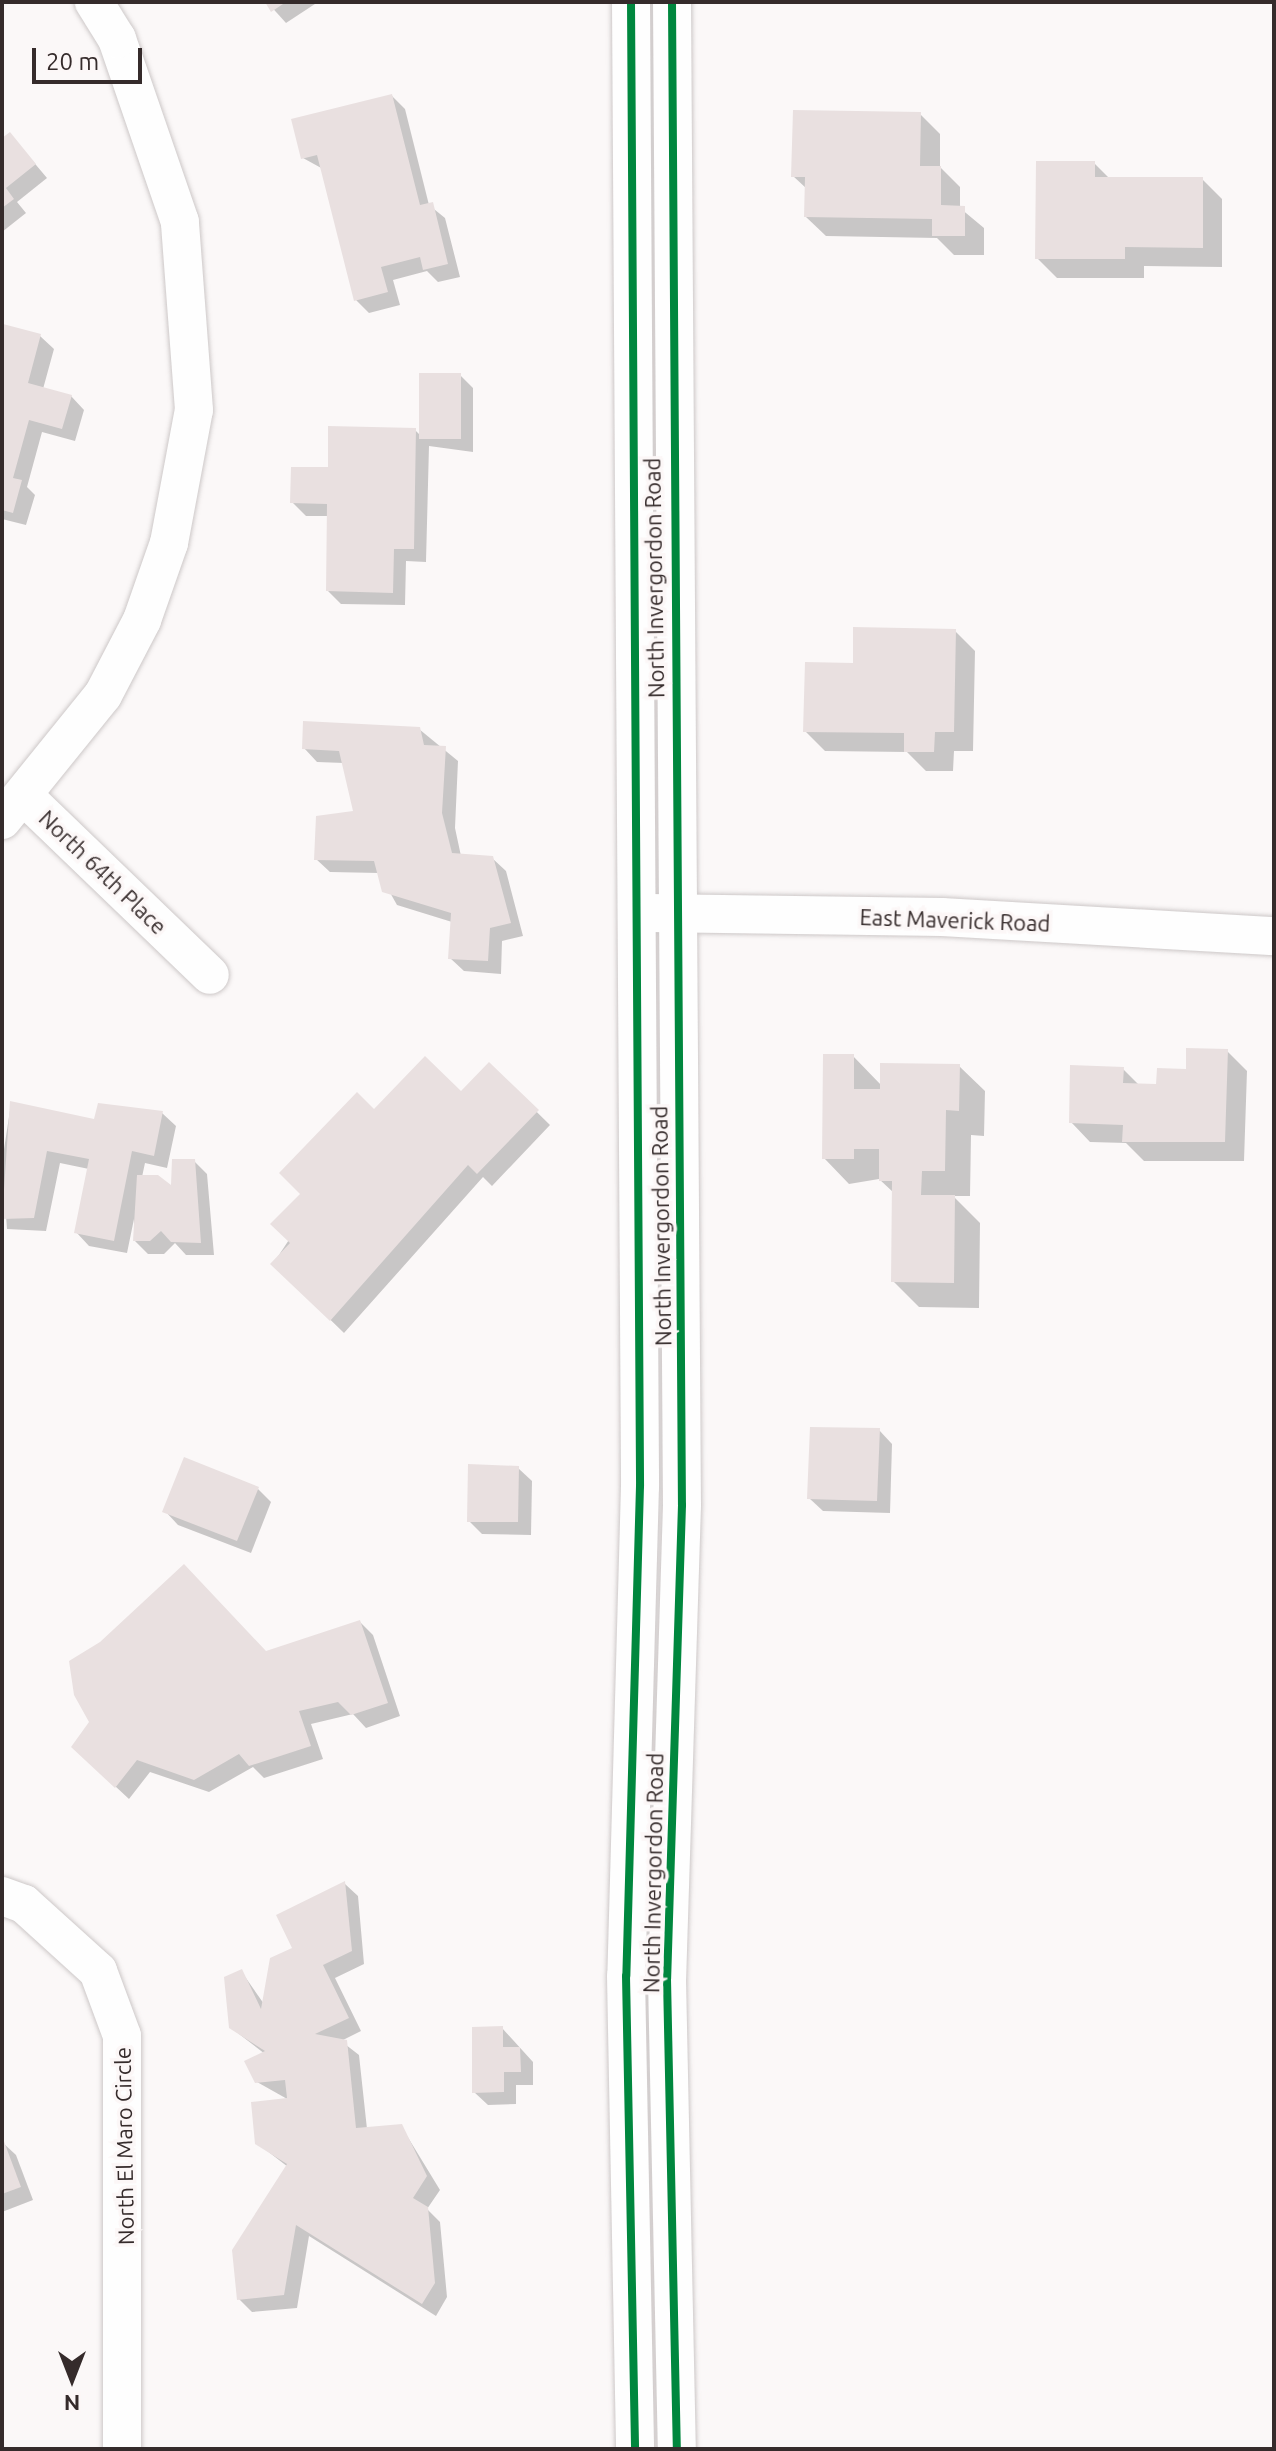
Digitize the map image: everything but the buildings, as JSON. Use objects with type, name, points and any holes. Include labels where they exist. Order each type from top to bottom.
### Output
[{"type":"street","name":"North 64th Place","points":[[94,2],[117,39],[180,222],[194,410],[169,543],[142,620],[103,695],[14,809],[210,975]]},
{"type":"street","name":"North Invergordon Road","points":[[631,2],[640,1486],[626,1976],[635,2449]]},
{"type":"street","name":"North Invergordon Road","points":[[672,2],[682,1505],[667,1979],[677,2449]]},
{"type":"street","name":"East Maverick Road","points":[[636,913],[676,912],[1274,936]]},
{"type":"street","name":"North El Maro Circle","points":[[2,1896],[24,1904],[98,1971],[122,2036],[122,2449]]},
{"type":"cycle path","points":[[631,2],[640,1486],[626,1976],[635,2449]]},
{"type":"cycle path","points":[[672,2],[682,1505],[667,1979],[677,2449]]}]
